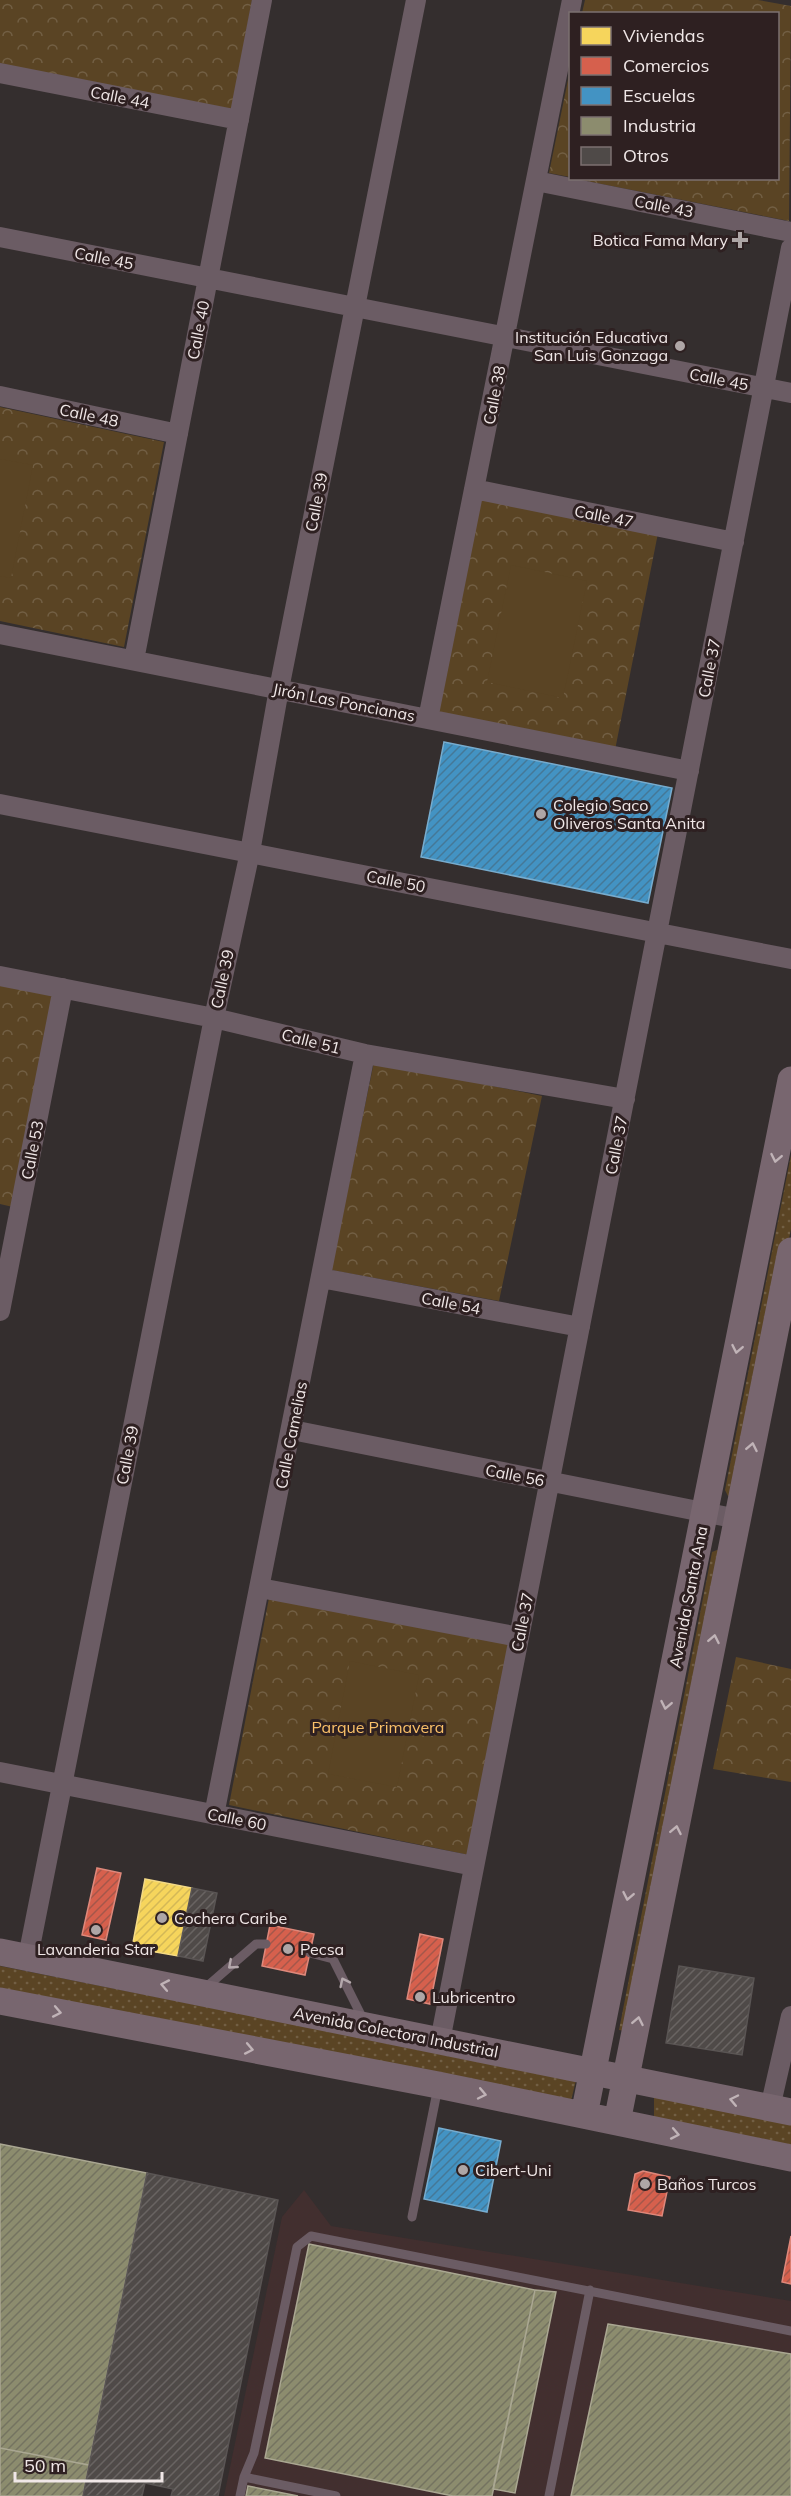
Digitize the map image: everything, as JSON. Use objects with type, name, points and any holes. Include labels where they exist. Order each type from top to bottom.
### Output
[{"type":"street","name":"Calle 40","points":[[134,660],[262,0]]},
{"type":"street","name":"Calle 39","points":[[28,1957],[214,1018],[250,852],[279,689],[416,0]]},
{"type":"street","name":"Calle 38","points":[[428,719],[569,15]]},
{"type":"street","name":"Calle 44","points":[[0,74],[239,120]]},
{"type":"street","name":"Calle 43","points":[[536,181],[791,232]]},
{"type":"street","name":"Calle 45","points":[[0,237],[791,393]]},
{"type":"street","name":"Calle 37","points":[[440,2041],[791,248]]},
{"type":"street","name":"Calle 48","points":[[0,396],[178,434]]},
{"type":"street","name":"Calle 47","points":[[474,489],[734,542]]},
{"type":"street","name":"Jirón Las Poncianas","points":[[0,634],[689,771]]},
{"type":"street","name":"Calle 50","points":[[0,804],[791,959]]},
{"type":"street","name":"Calle 51","points":[[0,976],[214,1018],[365,1054],[624,1099]]},
{"type":"street","name":"Calle 53","points":[[0,1311],[9,1214],[63,988]]},
{"type":"street","name":"Calle Camelias","points":[[214,1815],[365,1054]]},
{"type":"street","name":"Avenida Santa Ana","points":[[584,2115],[791,1080]]},
{"type":"street","name":"Avenida Santa Ana","points":[[617,2122],[738,1519],[784,1324],[791,1251]]},
{"type":"street","name":"Calle 54","points":[[321,1278],[580,1327]]},
{"type":"street","name":"Calle 56","points":[[292,1430],[738,1519]]},
{"type":"street","points":[[260,1588],[519,1637]]},
{"type":"street","name":"Calle 60","points":[[0,1772],[474,1866]]},
{"type":"street","name":"Avenida Colectora Industrial","points":[[0,1952],[781,2110]]},
{"type":"street","points":[[0,2001],[438,2085],[791,2158]]},
{"type":"street","points":[[781,2110],[791,2016]]},
{"type":"lane","points":[[200,1992],[256,1944],[266,1944]]},
{"type":"lane","points":[[310,1953],[333,1959],[366,2026]]},
{"type":"lane","points":[[412,2217],[438,2085]]},
{"type":"lane","points":[[240,2496],[244,2477],[254,2453],[297,2247],[311,2236],[791,2331]]},
{"type":"lane","points":[[549,2496],[590,2290]]},
{"type":"lane","points":[[244,2477],[336,2496]]},
{"type":"shaded area","points":[[304,2190],[331,2226],[791,2301],[791,2496],[224,2496],[282,2217]]},
{"type":"green space","points":[[0,0],[252,0],[232,109],[0,66]]},
{"type":"green space","points":[[585,0],[758,0],[791,6],[789,221],[581,180],[779,180],[779,12],[582,12]]},
{"type":"green space","points":[[569,75],[569,177],[549,173]]},
{"type":"green space","points":[[0,407],[164,442],[124,647],[0,621]]},
{"type":"green space","points":[[0,459],[33,465],[11,578],[0,576]]},
{"type":"green space","points":[[482,493],[659,528],[615,750],[434,715]]},
{"type":"green space","points":[[511,565],[587,581],[563,698],[487,682]]},
{"type":"green space","points":[[0,984],[54,994],[13,1207],[0,1204]]},
{"type":"green space","points":[[374,1062],[542,1096],[499,1301],[331,1270]]},
{"type":"green space","points":[[791,1155],[791,1229],[738,1495],[728,1496],[725,1490]]},
{"type":"green space","points":[[717,1550],[724,1552],[632,2032],[619,2030],[712,1552]]},
{"type":"green space","name":"Parque Primavera","points":[[269,1598],[512,1645],[469,1855],[229,1805]]},
{"type":"green space","points":[[736,1657],[791,1669],[791,1782],[713,1769]]},
{"type":"green space","points":[[350,1661],[419,1675],[397,1787],[328,1774]]},
{"type":"green space","points":[[0,1966],[576,2080],[571,2101],[0,1989]]},
{"type":"green space","points":[[654,2096],[791,2121],[791,2146],[654,2118]]},
{"type":"building: Viviendas","name":"Cochera Caribe","points":[[145,1879],[192,1888],[178,1956],[132,1948]]},
{"type":"building: Comercios","points":[[97,1868],[121,1873],[106,1940],[82,1935]]},
{"type":"building: Comercios","name":"Pecsa","points":[[270,1925],[314,1934],[305,1975],[262,1966]]},
{"type":"building: Comercios","points":[[420,1934],[443,1939],[430,2004],[407,1999]]},
{"type":"building: Comercios","points":[[643,2171],[670,2177],[662,2216],[628,2210],[635,2174]]},
{"type":"building: Comercios","points":[[791,2236],[791,2284],[782,2282]]},
{"type":"building: Escuelas","points":[[444,742],[672,788],[648,903],[421,857]]},
{"type":"building: Escuelas","name":"Cibert-Uni","points":[[439,2128],[501,2141],[487,2212],[424,2199]]},
{"type":"building: Industria","points":[[0,2144],[147,2173],[89,2465],[0,2448]]},
{"type":"building: Industria","points":[[309,2244],[535,2290],[492,2496],[453,2496],[265,2458]]},
{"type":"building: Industria","points":[[535,2290],[556,2292],[515,2493],[493,2489]]},
{"type":"building: Industria","points":[[608,2324],[791,2354],[791,2496],[571,2496]]},
{"type":"building: Industria","points":[[0,2448],[89,2465],[83,2496],[0,2496]]},
{"type":"building: Industria","points":[[248,2486],[298,2496],[246,2496]]},
{"type":"building: Otros","points":[[192,1888],[217,1893],[203,1961],[178,1956]]},
{"type":"building: Otros","points":[[679,1966],[754,1978],[742,2055],[666,2043]]},
{"type":"building: Otros","points":[[147,2173],[278,2200],[218,2496],[171,2496],[173,2489],[145,2483],[142,2496],[83,2496]]},
{"type":"place","name":"Botica Fama Mary","points":[[740,240]]},
{"type":"place","name":"Institución Educativa San Luis Gonzaga","points":[[680,346]]},
{"type":"place","name":"Colegio Saco Oliveros Santa Anita","points":[[541,814]]},
{"type":"place","name":"Cochera Caribe","points":[[162,1918]]},
{"type":"place","name":"Lavanderia Star","points":[[96,1930]]},
{"type":"place","name":"Pecsa","points":[[288,1949]]},
{"type":"place","name":"Lubricentro","points":[[420,1997]]},
{"type":"place","name":"Cibert-Uni","points":[[463,2170]]},
{"type":"place","name":"Baños Turcos","points":[[645,2184]]}]
